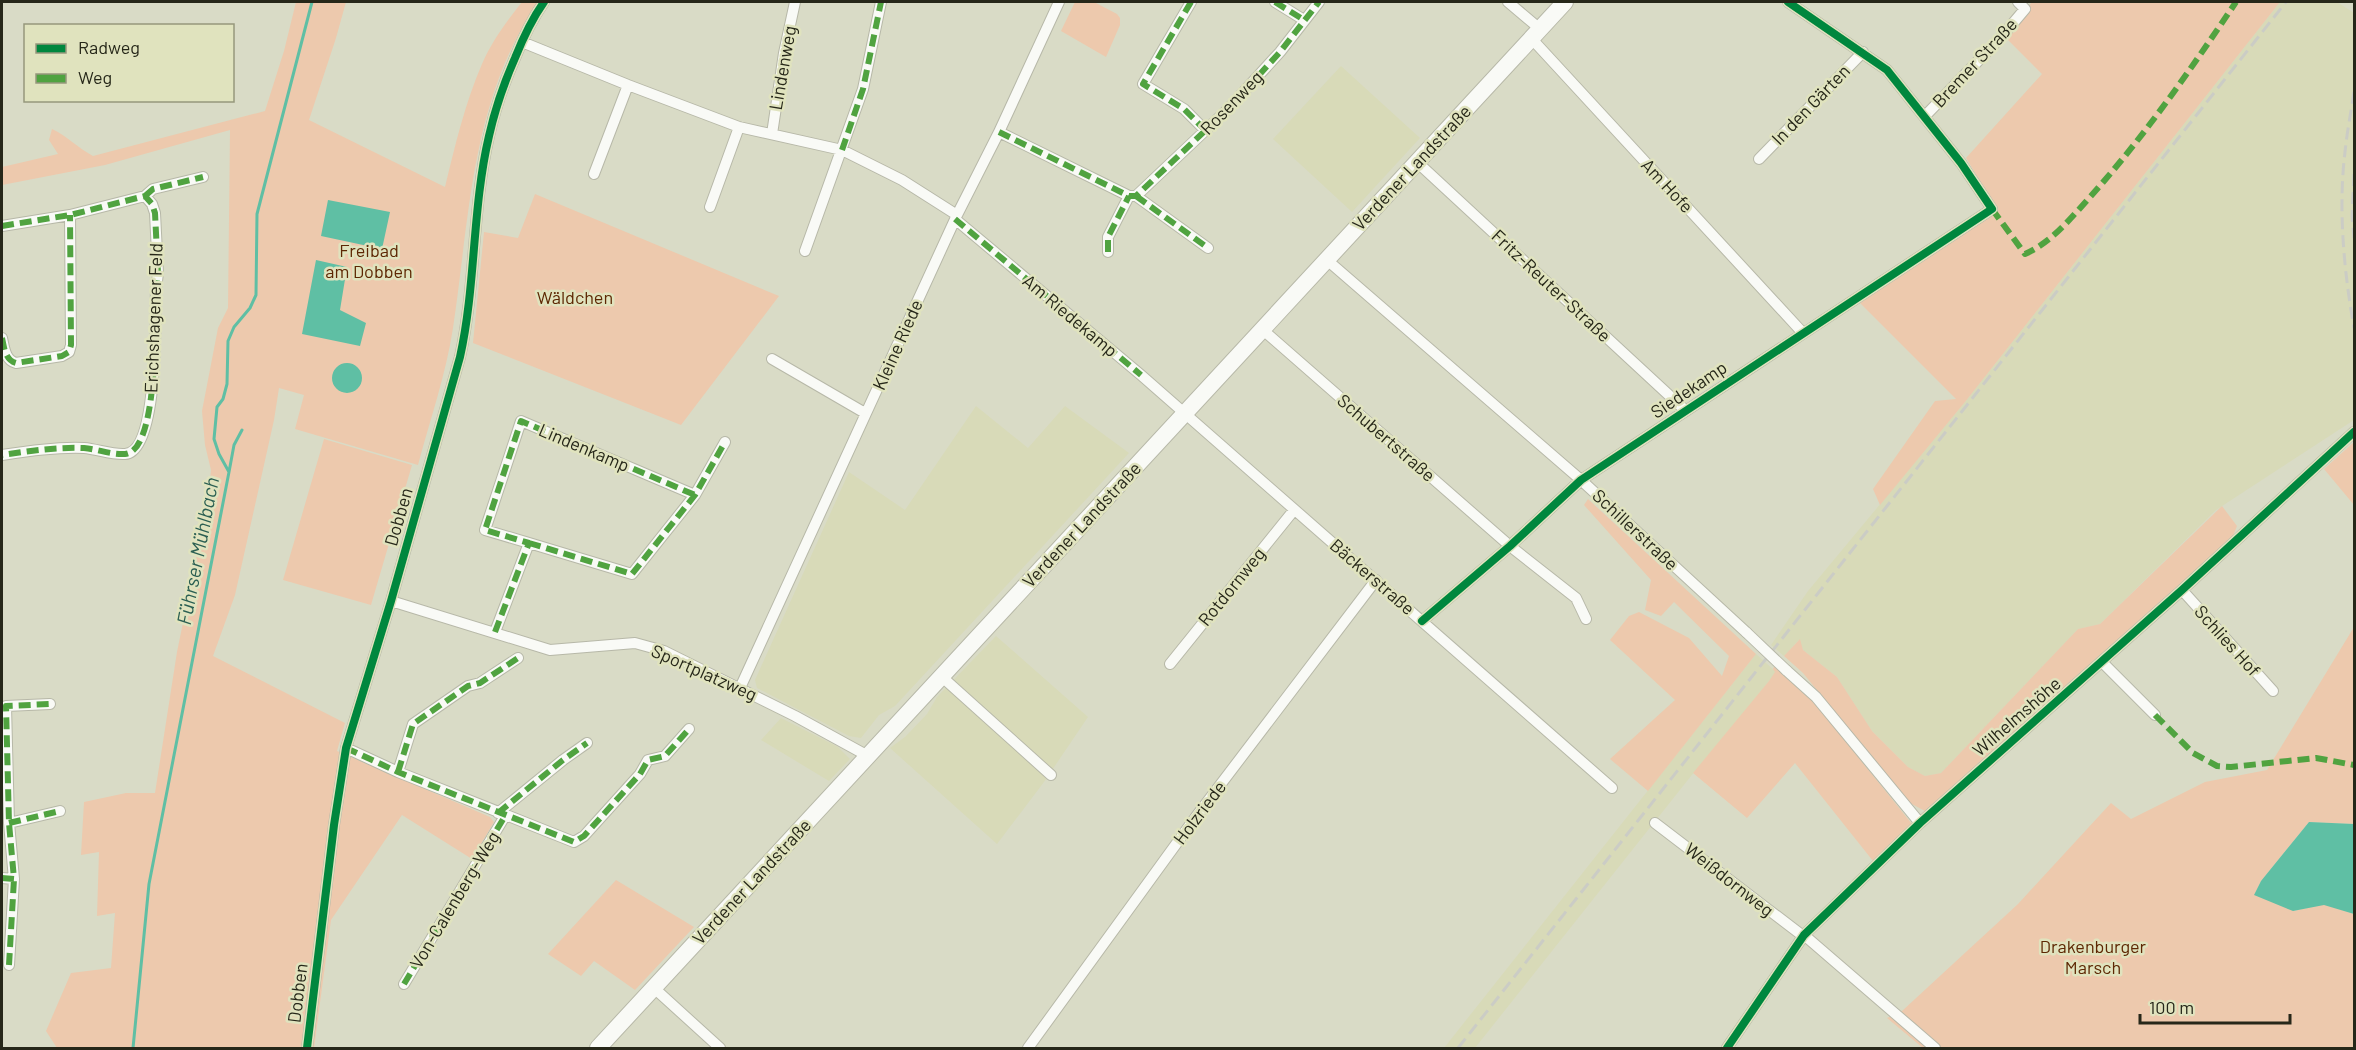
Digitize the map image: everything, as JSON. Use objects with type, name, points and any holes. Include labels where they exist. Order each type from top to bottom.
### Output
[{"type":"main road","name":"Verdener Landstraße","points":[[598,1048],[1565,2]]},
{"type":"street","name":"Dobben","points":[[307,1048],[334,825],[346,748],[391,601],[460,357],[468,322],[489,136],[504,85],[535,15],[544,2]]},
{"type":"street","name":"Lindenweg","points":[[772,134],[784,53],[795,2]]},
{"type":"street","points":[[805,251],[863,89],[880,2]]},
{"type":"street","name":"Kleine Riede","points":[[740,688],[956,217],[999,132],[1059,2]]},
{"type":"street","points":[[1191,2],[1143,84],[1184,109],[1206,131]]},
{"type":"street","points":[[1275,2],[1304,20]]},
{"type":"street","name":"Rosenweg","points":[[1108,252],[1108,237],[1132,196],[1206,131],[1280,52],[1319,2]]},
{"type":"street","name":"Am Hofe","points":[[1508,2],[1802,333]]},
{"type":"street","points":[[1788,2],[1887,70],[1925,116]]},
{"type":"street","name":"Bremer Straße","points":[[1925,116],[2002,35],[2021,5]]},
{"type":"street","name":"Am Riedekamp","points":[[522,42],[739,127],[842,150],[902,180],[956,217],[1184,415]]},
{"type":"street","name":"In den Gärten","points":[[1759,159],[1863,52]]},
{"type":"street","points":[[594,174],[628,85]]},
{"type":"street","name":"Siedekamp","points":[[1422,621],[1510,546],[1579,479],[1992,209],[1962,163],[1925,116]]},
{"type":"street","points":[[710,207],[739,127]]},
{"type":"street","points":[[999,132],[1132,196],[1208,248]]},
{"type":"street","name":"Fritz-Reuter-Straße","points":[[1417,162],[1685,410]]},
{"type":"street","points":[[2,226],[70,215],[145,196],[153,189],[203,177]]},
{"type":"street","name":"Erichshagener Feld","points":[[2,454],[50,448],[97,449],[124,454],[131,452],[137,446],[145,425],[153,390],[158,273],[155,213],[152,204],[145,196]]},
{"type":"street","points":[[2,338],[7,356],[16,363],[62,356],[69,352],[71,345],[70,215]]},
{"type":"street","name":"Schillerstraße","points":[[1327,260],[1579,479],[1816,697],[1920,823]]},
{"type":"street","name":"Schubertstraße","points":[[1263,330],[1510,546]]},
{"type":"street","points":[[772,359],[865,413]]},
{"type":"street","name":"Bäckerstraße","points":[[1184,415],[1612,788]]},
{"type":"street","name":"Lindenkamp","points":[[696,495],[521,421],[485,530],[632,574],[696,495],[725,442]]},
{"type":"street","name":"Wilhelmshöhe","points":[[1726,1048],[1803,936],[1920,823],[2102,662],[2355,432]]},
{"type":"street","name":"Rotdornweg","points":[[1170,664],[1294,510]]},
{"type":"street","points":[[495,632],[529,543]]},
{"type":"street","points":[[1510,546],[1576,598],[1586,618]]},
{"type":"street","name":"Holzriede","points":[[1028,1048],[1195,818],[1376,580]]},
{"type":"street","name":"Schlies Hof","points":[[2182,590],[2272,691]]},
{"type":"street","name":"Sportplatzweg","points":[[391,601],[550,650],[635,643],[664,651],[740,688],[868,756]]},
{"type":"street","points":[[398,772],[413,724],[468,686],[480,682],[518,658]]},
{"type":"street","points":[[2102,662],[2155,715]]},
{"type":"street","points":[[941,676],[1051,775]]},
{"type":"street","points":[[9,965],[14,879],[9,823],[6,706],[50,704]]},
{"type":"street","name":"Von-Calenberg-Weg","points":[[346,748],[502,815],[574,842],[584,836],[640,774],[648,760],[665,756],[689,729]]},
{"type":"street","name":"Von-Calenberg-Weg","points":[[404,984],[502,815],[563,760],[587,743]]},
{"type":"street","points":[[9,823],[60,811]]},
{"type":"street","name":"Weißdornweg","points":[[1655,823],[1803,936],[1935,1048]]},
{"type":"street","points":[[2,878],[14,879]]},
{"type":"street","points":[[654,988],[720,1048]]},
{"type":"shaded area","points":[[2280,2],[2337,2],[2354,13],[2354,420],[2216,510],[2100,624],[2078,629],[1941,773],[1925,776],[1908,767],[1872,731],[1837,677],[1803,650],[1799,640],[1784,656],[1771,645],[1808,591],[1965,402]]},
{"type":"shaded area","points":[[1341,66],[1420,138],[1352,212],[1273,139]]},
{"type":"shaded area","points":[[976,406],[1028,448],[1065,406],[1129,453],[895,706],[879,715],[861,738],[849,736],[757,688],[755,680],[849,472],[905,510]]},
{"type":"shaded area","points":[[996,636],[1088,717],[1044,782],[997,844],[890,748],[905,737],[927,714],[937,697]]},
{"type":"shaded area","points":[[1756,654],[1776,672],[1752,703],[1691,776],[1475,1048],[1444,1048]]},
{"type":"shaded area","points":[[781,718],[838,747],[850,759],[829,781],[761,740]]},
{"type":"green space","name":"Freibad am Dobben","points":[[296,2],[346,2],[309,120],[445,187],[465,109],[486,56],[522,2],[538,2],[516,40],[499,78],[486,118],[470,201],[450,345],[418,465],[295,429],[304,395],[279,388],[235,595],[213,656],[345,723],[337,751],[490,817],[494,822],[472,859],[402,815],[331,920],[314,1048],[57,1048],[46,1031],[71,973],[111,968],[115,913],[97,916],[99,852],[81,855],[84,802],[126,793],[155,793],[177,652],[208,500],[211,470],[205,445],[202,411],[218,328],[228,308],[230,130],[105,165],[2,185],[2,167],[58,154],[49,140],[52,129],[93,156],[265,111],[284,51]]},
{"type":"green space","points":[[1075,2],[1094,2],[1117,14],[1120,18],[1120,25],[1106,57],[1061,31]]},
{"type":"green space","points":[[2032,2],[2280,2],[1965,402],[1880,505],[1873,489],[1935,401],[1956,399],[1859,302],[1998,211],[1966,158],[2042,74],[2003,35]]},
{"type":"green space","name":"Wäldchen","points":[[535,194],[779,296],[681,425],[473,343],[484,232],[518,238]]},
{"type":"green space","points":[[324,439],[412,465],[371,605],[283,580]]},
{"type":"green space","points":[[2354,442],[2354,505],[2324,469]]},
{"type":"green space","points":[[1588,499],[1756,654],[1648,791],[1610,759],[1675,700],[1610,640],[1629,616],[1639,612],[1689,638],[1722,676],[1729,656],[1674,602],[1661,616],[1645,610],[1651,580],[1584,505]]},
{"type":"green space","points":[[2222,506],[2237,526],[2233,536],[2098,660],[1925,811],[1908,802],[1803,673],[1784,656],[1800,639],[1803,650],[1837,677],[1872,731],[1908,767],[1925,776],[1941,773],[2078,629],[2100,624]]},
{"type":"green space","name":"Drakenburger Marsch","points":[[2354,627],[2354,824],[2309,822],[2261,881],[2255,894],[2294,911],[2324,904],[2354,914],[2354,1048],[1923,1048],[1887,1018],[1902,1011],[2018,904],[2111,803],[2131,819],[2205,782],[2267,770]]},
{"type":"green space","points":[[1775,665],[1809,696],[1912,824],[1873,861],[1795,763],[1747,818],[1693,773],[1769,681],[1775,672],[1773,669]]},
{"type":"green space","points":[[616,880],[694,927],[635,990],[594,961],[581,976],[548,954]]},
{"type":"water","points":[[328,200],[390,212],[382,249],[321,236]]},
{"type":"water","points":[[316,260],[347,267],[340,310],[366,323],[360,346],[302,334]]},
{"type":"water","points":[[347,363],[358,367],[362,378],[358,389],[347,393],[336,389],[332,378],[336,367]]},
{"type":"water","points":[[2309,822],[2354,824],[2354,914],[2324,905],[2293,911],[2254,895],[2261,881]]},
{"type":"waterway","name":"Führser Mühlbach","points":[[133,1048],[149,884],[229,472],[214,439],[217,407],[223,399],[227,384],[228,341],[234,327],[250,308],[256,295],[257,214],[312,2]]},
{"type":"waterway","points":[[229,472],[234,445],[242,430]]},
{"type":"railway","points":[[1458,1048],[2286,2]]},
{"type":"railway","points":[[2354,92],[2346,144],[2342,196],[2345,263],[2354,328]]},
{"type":"railway","points":[[2354,174],[2352,216],[2354,238]]},
{"type":"marked path","points":[[842,150],[863,89],[881,2]]},
{"type":"marked path","points":[[1191,2],[1143,84],[1184,109],[1206,131]]},
{"type":"marked path","points":[[1275,2],[1304,20]]},
{"type":"marked path","points":[[999,132],[1129,196],[1136,196],[1228,109],[1280,52],[1319,2]]},
{"type":"marked path","points":[[1992,209],[2025,254],[2044,243],[2075,214],[2129,151],[2236,2]]},
{"type":"marked path","points":[[145,196],[153,189],[203,177]]},
{"type":"marked path","points":[[2,226],[70,215],[145,196],[152,204],[155,213],[158,273],[153,380],[144,431],[136,447],[125,454],[74,448],[2,455]]},
{"type":"marked path","points":[[1108,252],[1108,237],[1129,196]]},
{"type":"marked path","points":[[1136,196],[1208,248]]},
{"type":"marked path","points":[[2,338],[7,356],[16,363],[62,356],[69,352],[71,345],[70,215]]},
{"type":"marked path","points":[[955,219],[1141,375]]},
{"type":"marked path","points":[[495,632],[529,543],[485,530],[521,421],[695,495]]},
{"type":"marked path","points":[[529,543],[632,574],[695,495],[725,442]]},
{"type":"marked path","points":[[398,772],[413,724],[468,686],[480,683],[518,658]]},
{"type":"marked path","points":[[2,878],[14,879],[9,823],[6,706],[50,704]]},
{"type":"marked path","points":[[2155,715],[2193,753],[2217,766],[2231,767],[2316,758],[2354,765]]},
{"type":"marked path","points":[[346,748],[398,772],[574,842],[584,836],[640,774],[648,760],[665,756],[689,729]]},
{"type":"marked path","points":[[498,813],[587,743]]},
{"type":"marked path","points":[[9,823],[60,811]]},
{"type":"marked path","points":[[404,984],[505,816]]},
{"type":"marked path","points":[[9,965],[14,879]]},
{"type":"cycle path","points":[[307,1048],[334,825],[346,748],[391,601],[460,357],[469,302],[480,191],[491,126],[518,51],[544,2]]},
{"type":"cycle path","points":[[1422,621],[1510,546],[1581,480],[1992,209],[1961,163],[1887,70],[1788,2]]},
{"type":"cycle path","points":[[1727,1048],[1804,935],[1920,823],[2182,590],[2354,432]]}]
